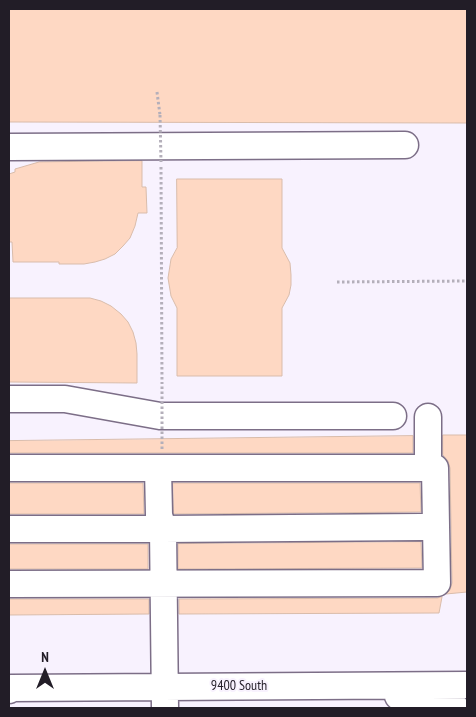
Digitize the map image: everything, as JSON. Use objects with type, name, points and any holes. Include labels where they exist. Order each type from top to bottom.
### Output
[{"type":"street","points":[[9,147],[405,145]]},
{"type":"street","points":[[9,399],[65,399],[160,416],[393,416]]},
{"type":"street","points":[[428,417],[428,468]]},
{"type":"street","points":[[160,458],[159,515],[163,529],[164,697]]},
{"type":"street","points":[[9,468],[160,458],[435,468],[437,583],[9,584]]},
{"type":"street","points":[[9,529],[422,527]]},
{"type":"street","name":"9400 South","points":[[10,688],[164,697],[349,686],[467,684]]},
{"type":"street","points":[[349,686],[456,708]]},
{"type":"path","points":[[157,92],[160,115],[161,162],[162,384],[160,458]]},
{"type":"path","points":[[337,282],[467,281]]},
{"type":"green space","points":[[308,707],[312,708],[198,708]]},
{"type":"building","points":[[9,9],[467,9],[467,123],[9,122]]},
{"type":"building","points":[[142,161],[142,187],[146,187],[147,213],[138,213],[130,238],[115,254],[105,259],[84,264],[13,262],[12,242],[9,242],[9,174],[15,172],[15,169],[39,162]]},
{"type":"building","points":[[177,179],[282,179],[282,248],[290,263],[291,285],[289,295],[282,308],[282,376],[177,376],[177,308],[171,296],[168,278],[171,259],[177,248]]},
{"type":"building","points":[[9,298],[90,298],[111,306],[128,322],[133,332],[137,354],[137,383],[9,382]]},
{"type":"building","points":[[443,435],[467,435],[467,592],[446,594],[450,590],[452,583],[450,468],[448,461],[443,455]]},
{"type":"building","points":[[413,436],[413,453],[9,453],[9,441]]},
{"type":"building","points":[[9,483],[143,483],[144,514],[9,514]]},
{"type":"building","points":[[173,483],[420,483],[421,512],[174,514]]},
{"type":"building","points":[[421,542],[422,568],[178,569],[178,544]]},
{"type":"building","points":[[9,544],[148,544],[148,569],[9,569]]},
{"type":"building","points":[[442,597],[439,613],[179,614],[179,599]]},
{"type":"building","points":[[9,599],[149,599],[149,614],[9,615]]}]
